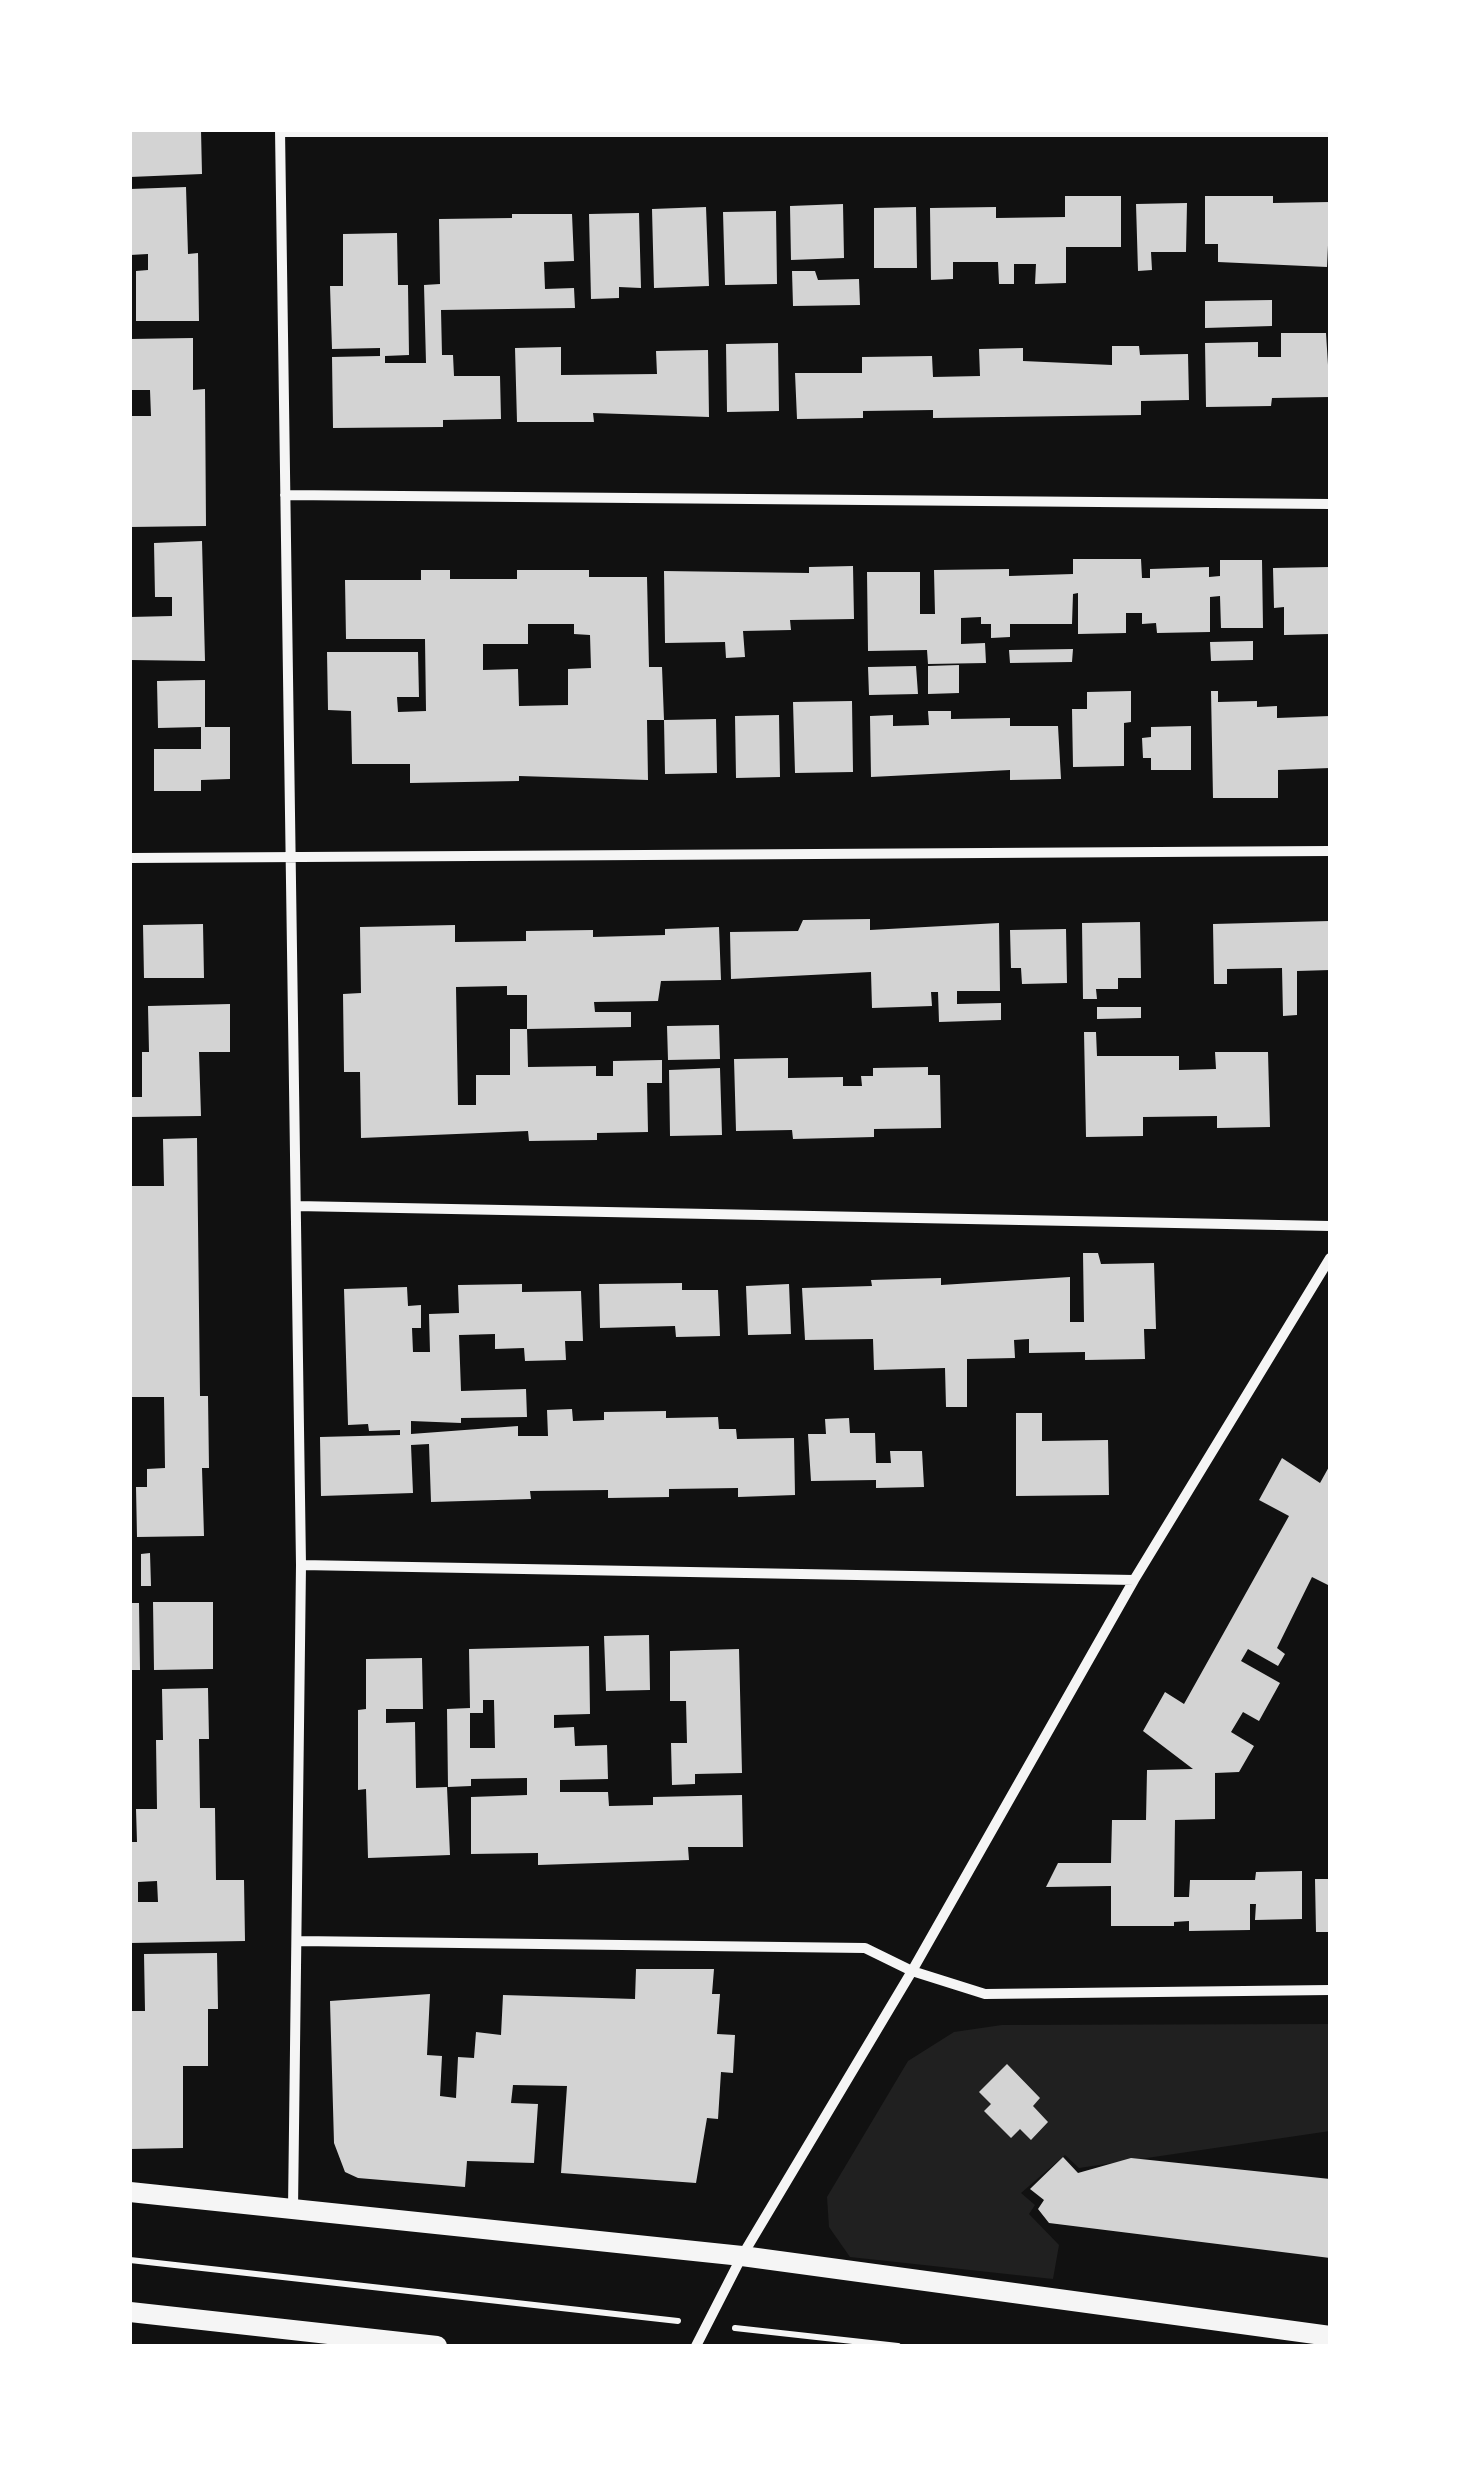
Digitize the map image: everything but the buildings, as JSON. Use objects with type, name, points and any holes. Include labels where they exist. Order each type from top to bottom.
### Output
[{"type":"main road","points":[[130,2192],[742,2256],[1330,2336]]},
{"type":"main road","points":[[130,2312],[342,2341],[437,2346]]},
{"type":"street","points":[[293,2210],[301,1565],[280,131],[1330,132]]},
{"type":"street","points":[[285,495],[1330,504]]},
{"type":"street","points":[[130,858],[1330,850]]},
{"type":"street","points":[[296,1206],[1330,1226]]},
{"type":"street","points":[[696,2346],[742,2256],[912,1971],[1134,1580],[1330,1258]]},
{"type":"street","points":[[301,1565],[1134,1580]]},
{"type":"street","points":[[298,1941],[865,1948],[912,1971],[985,1994],[1330,1990]]},
{"type":"path","points":[[130,2260],[898,2346]]},
{"type":"shaded area","points":[[1330,2024],[1330,2131],[1079,2168],[1065,2155],[1021,2193],[1035,2205],[1029,2214],[1059,2245],[1053,2279],[850,2257],[829,2227],[827,2197],[908,2061],[954,2032],[1002,2025]]}]
